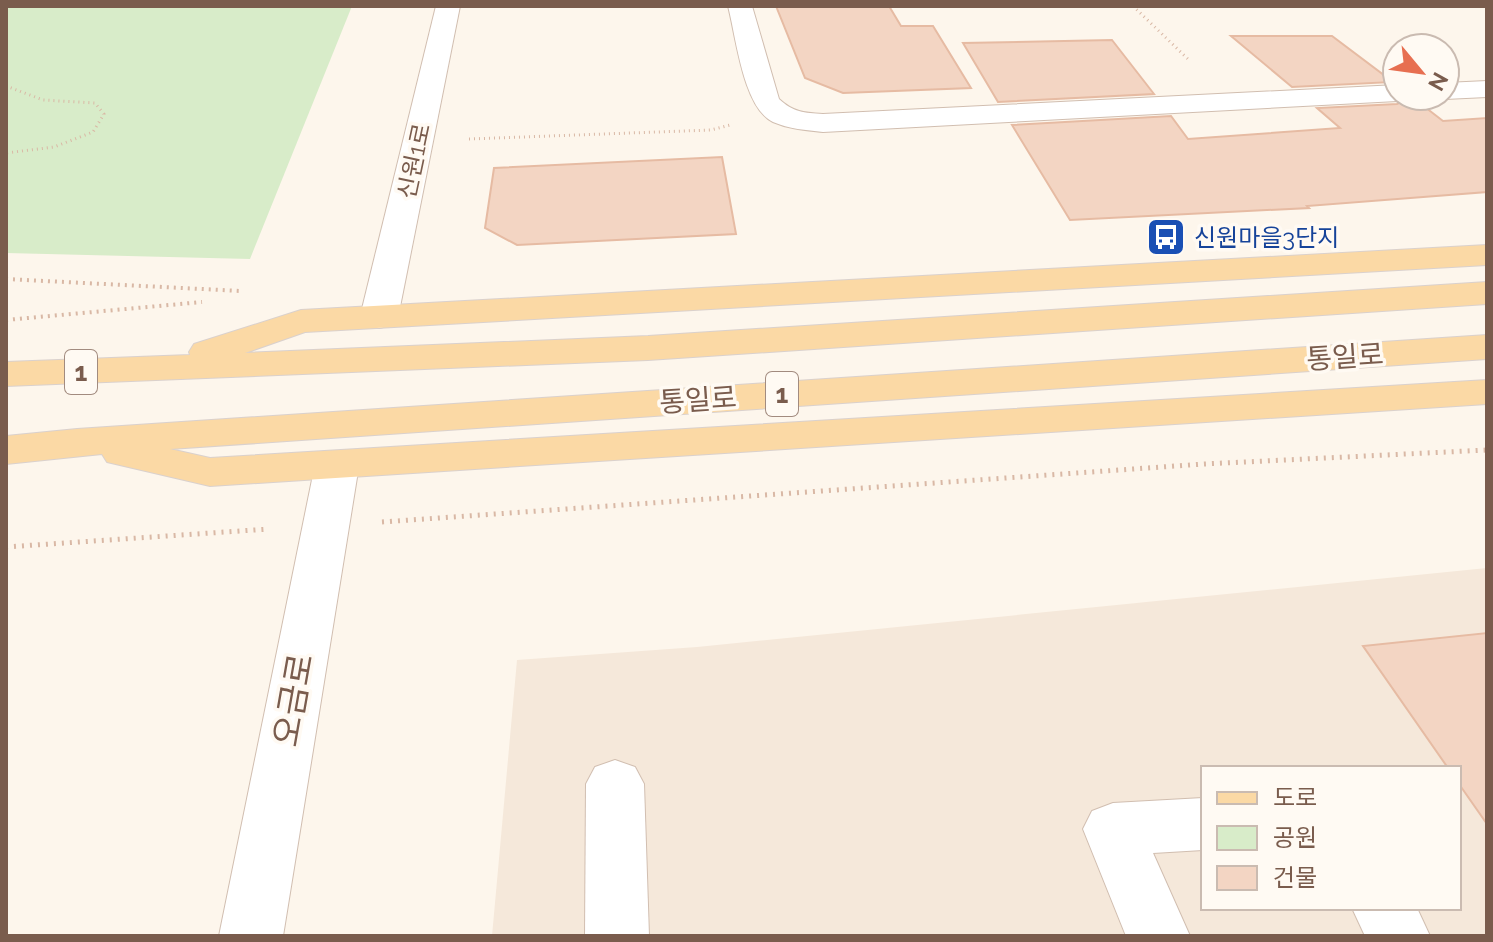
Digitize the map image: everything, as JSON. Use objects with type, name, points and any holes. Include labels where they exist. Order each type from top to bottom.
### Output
[{"type":"main road","points":[[155,369],[301,321],[1487,255]]},
{"type":"main road","name":"통일로","points":[[6,374],[648,348],[1487,293]]},
{"type":"main road","name":"통일로","points":[[6,450],[77,442],[1487,347]]},
{"type":"main road","points":[[77,442],[210,472],[1487,392]]},
{"type":"street","name":"신원1로","points":[[379,317],[448,6]]},
{"type":"street","points":[[740,6],[766,102],[780,115],[798,121],[823,123],[1381,94]]},
{"type":"street","points":[[1461,90],[1487,89]]},
{"type":"street","name":"오금로","points":[[251,936],[337,465]]},
{"type":"street","points":[[615,784],[617,936]]},
{"type":"street","points":[[1158,936],[1113,829],[1201,824]]},
{"type":"street","points":[[1384,910],[1398,936]]},
{"type":"path","points":[[1133,6],[1195,67]]},
{"type":"path","points":[[6,86],[43,100],[95,103],[104,114],[93,132],[54,147],[6,153]]},
{"type":"path","points":[[468,139],[711,130],[734,123]]},
{"type":"path","points":[[6,279],[244,291]]},
{"type":"path","points":[[6,320],[211,301]]},
{"type":"path","points":[[446,518],[1188,465],[1487,450]]},
{"type":"path","points":[[6,547],[193,534]]},
{"type":"shaded area","points":[[1487,568],[1487,936],[492,936],[517,660],[697,647]]},
{"type":"green space","points":[[6,6],[352,6],[250,259],[6,253]]},
{"type":"building","points":[[776,6],[889,6],[901,26],[933,26],[971,88],[843,93],[805,78]]},
{"type":"building","points":[[1231,36],[1332,36],[1381,73],[1381,83],[1292,87]]},
{"type":"building","points":[[1112,40],[1154,94],[998,102],[963,43]]},
{"type":"building","points":[[1381,105],[1381,112],[1431,112],[1443,121],[1487,118],[1487,192],[1307,206],[1309,208],[1070,220],[1012,125],[1171,116],[1188,139],[1340,128],[1317,108]]},
{"type":"building","points":[[722,157],[736,234],[517,245],[485,228],[494,168]]},
{"type":"building","points":[[1487,633],[1487,824],[1461,787],[1461,766],[1447,766],[1363,646]]},
{"type":"place","name":"신원마을3단지","points":[[1166,237]]}]
